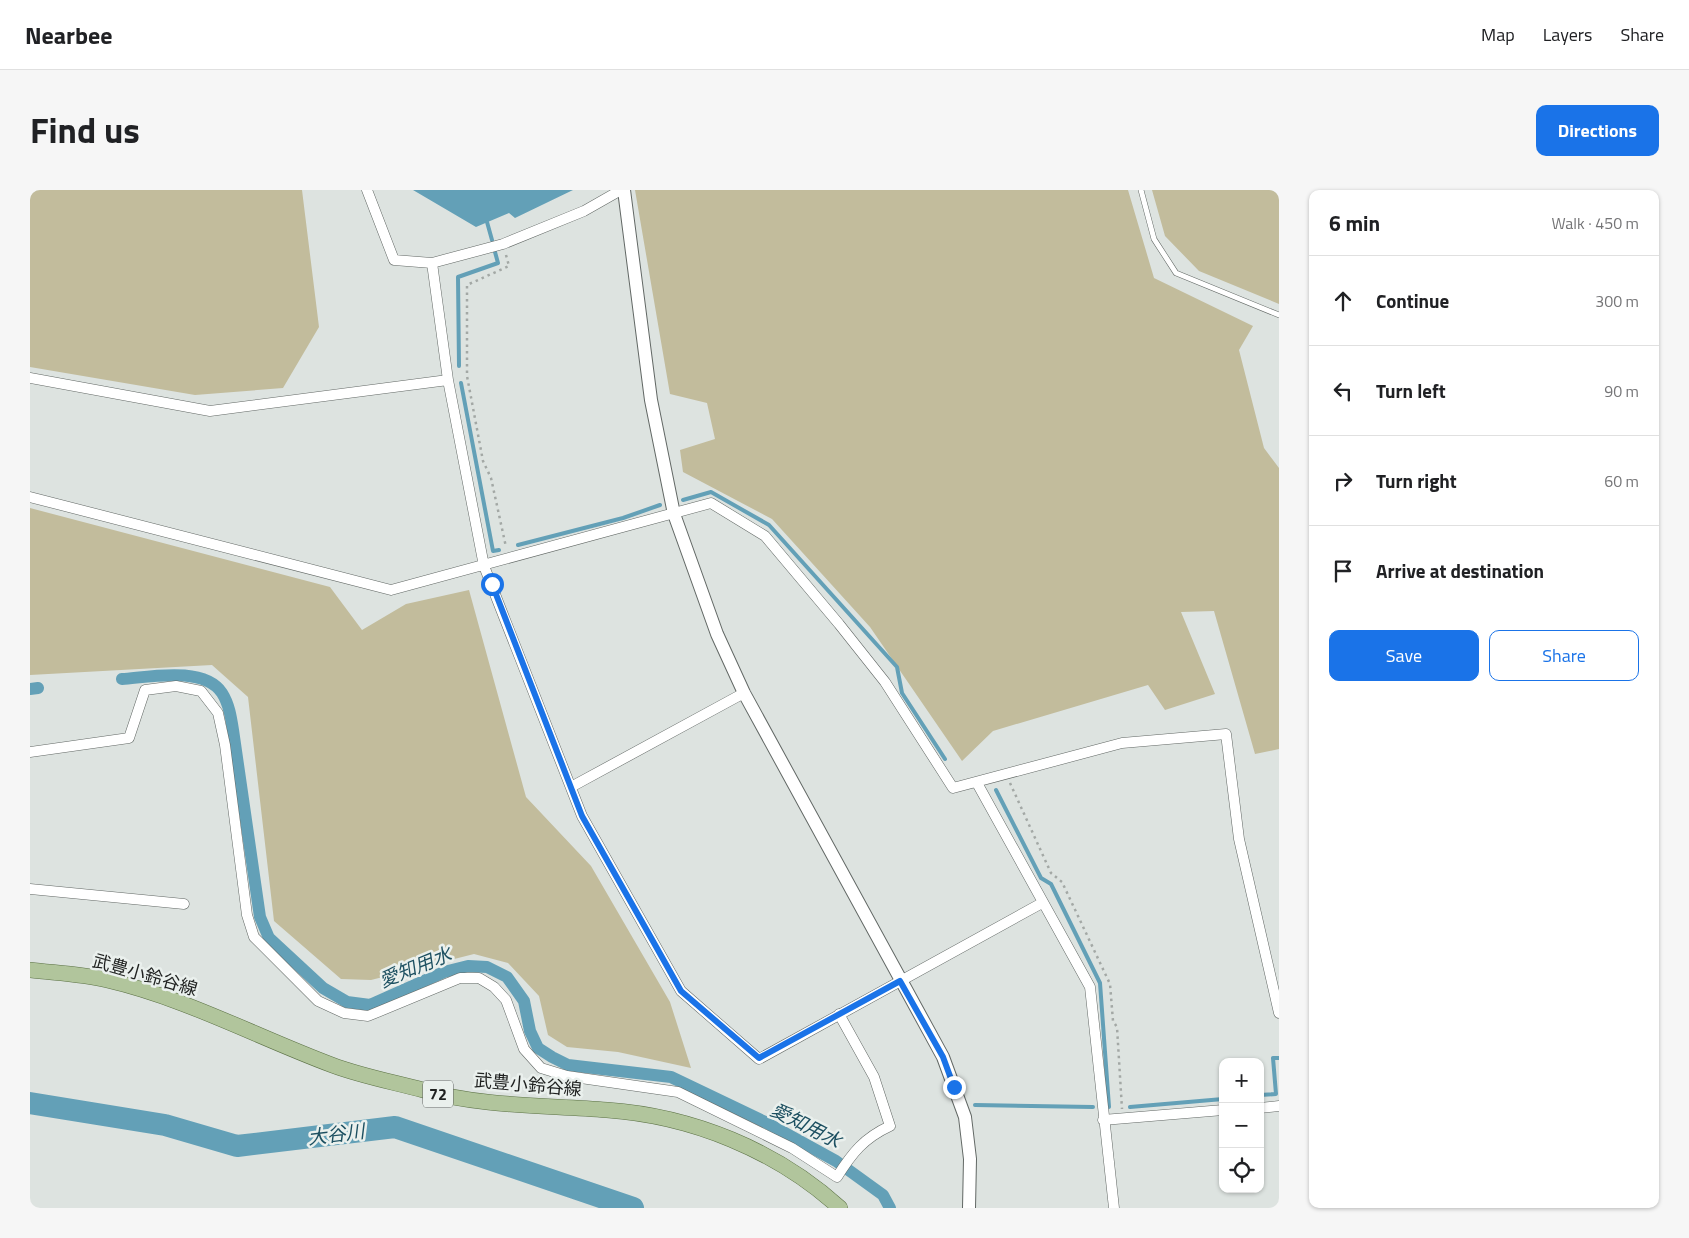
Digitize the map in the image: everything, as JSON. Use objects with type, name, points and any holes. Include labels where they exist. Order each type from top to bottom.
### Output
[{"type":"main road","name":"武豊小鈴谷線","points":[[30,970],[106,980],[198,1009],[333,1065],[449,1098],[609,1110],[665,1118],[689,1124],[722,1135],[768,1156],[826,1195],[840,1208]]},
{"type":"street","points":[[367,190],[394,260],[432,263],[503,244],[584,211],[623,190],[651,400],[674,514],[717,634],[744,693],[943,1057],[965,1117],[970,1159],[969,1208]]},
{"type":"street","points":[[432,263],[448,380],[484,566],[582,816],[681,991],[759,1058],[1042,903]]},
{"type":"street","points":[[30,378],[210,410],[448,380]]},
{"type":"street","points":[[30,497],[391,590],[711,503],[765,536],[885,682],[953,788],[1122,743],[1226,734],[1239,839],[1279,1014]]},
{"type":"street","points":[[30,752],[129,738],[145,690],[176,686],[201,691],[218,713],[247,915],[254,937],[318,1000],[344,1013],[368,1016],[460,978],[479,978],[494,987],[506,1000],[524,1049],[541,1068],[567,1076],[678,1092],[792,1148],[837,1177],[848,1159],[871,1135],[890,1126],[874,1077],[839,1014]]},
{"type":"street","points":[[571,787],[744,693]]},
{"type":"street","points":[[977,783],[1090,987],[1114,1208]]},
{"type":"street","points":[[30,889],[184,904]]},
{"type":"street","points":[[1264,1108],[1279,1106]]},
{"type":"street","points":[[1103,1120],[1219,1110]]},
{"type":"lane","points":[[1142,190],[1154,239],[1176,273],[1279,315]]},
{"type":"path","points":[[503,244],[509,266],[467,285],[467,376],[483,462],[491,478],[509,559]]},
{"type":"path","points":[[1006,775],[1051,873],[1062,882],[1110,984],[1113,1020],[1117,1027],[1122,1118]]},
{"type":"shaded area","points":[[30,190],[302,190],[319,327],[283,388],[195,395],[30,367]]},
{"type":"shaded area","points":[[635,190],[1128,190],[1154,278],[1253,326],[1239,350],[1264,448],[1279,468],[1279,749],[1255,754],[1214,611],[1181,612],[1215,694],[1165,710],[1148,685],[993,731],[962,761],[870,627],[772,519],[683,472],[680,450],[715,439],[707,403],[670,394]]},
{"type":"shaded area","points":[[1152,190],[1279,190],[1279,304],[1199,271],[1165,236]]},
{"type":"shaded area","points":[[30,508],[330,587],[362,630],[406,604],[469,590],[526,797],[591,866],[670,1002],[691,1068],[618,1052],[567,1047],[548,1035],[539,996],[508,963],[474,954],[371,980],[341,979],[274,921],[248,697],[212,665],[30,675]]},
{"type":"water","points":[[413,190],[573,190],[515,218],[509,213],[476,227]]},
{"type":"waterway","points":[[487,222],[492,240]]},
{"type":"waterway","points":[[459,366],[458,277],[498,263],[495,252]]},
{"type":"waterway","points":[[461,383],[493,551],[499,550]]},
{"type":"waterway","points":[[683,500],[711,492],[769,525],[897,667],[902,693],[945,759]]},
{"type":"waterway","points":[[518,545],[623,518],[660,505]]},
{"type":"waterway","name":"愛知用水","points":[[122,679],[161,675],[190,676],[203,679],[214,685],[222,693],[228,706],[231,720],[260,917],[269,938],[323,988],[347,1002],[370,1005],[444,972],[468,966],[487,967],[507,977],[524,1001],[530,1031],[538,1048],[552,1057],[568,1065],[671,1077],[765,1122],[836,1161],[883,1195],[890,1208]]},
{"type":"waterway","name":"愛知用水","points":[[30,689],[38,688]]},
{"type":"waterway","points":[[996,790],[1041,878],[1051,884],[1100,983],[1109,1107]]},
{"type":"waterway","points":[[1264,1095],[1276,1094],[1273,1058],[1279,1058]]},
{"type":"waterway","points":[[1130,1107],[1219,1099]]},
{"type":"waterway","name":"大谷川","points":[[30,1103],[165,1125],[237,1146],[395,1127],[633,1208]]},
{"type":"waterway","points":[[975,1105],[1093,1107]]},
{"type":"route","points":[[492,584],[582,816],[681,991],[759,1058],[900,981],[943,1057],[954,1087]]}]
